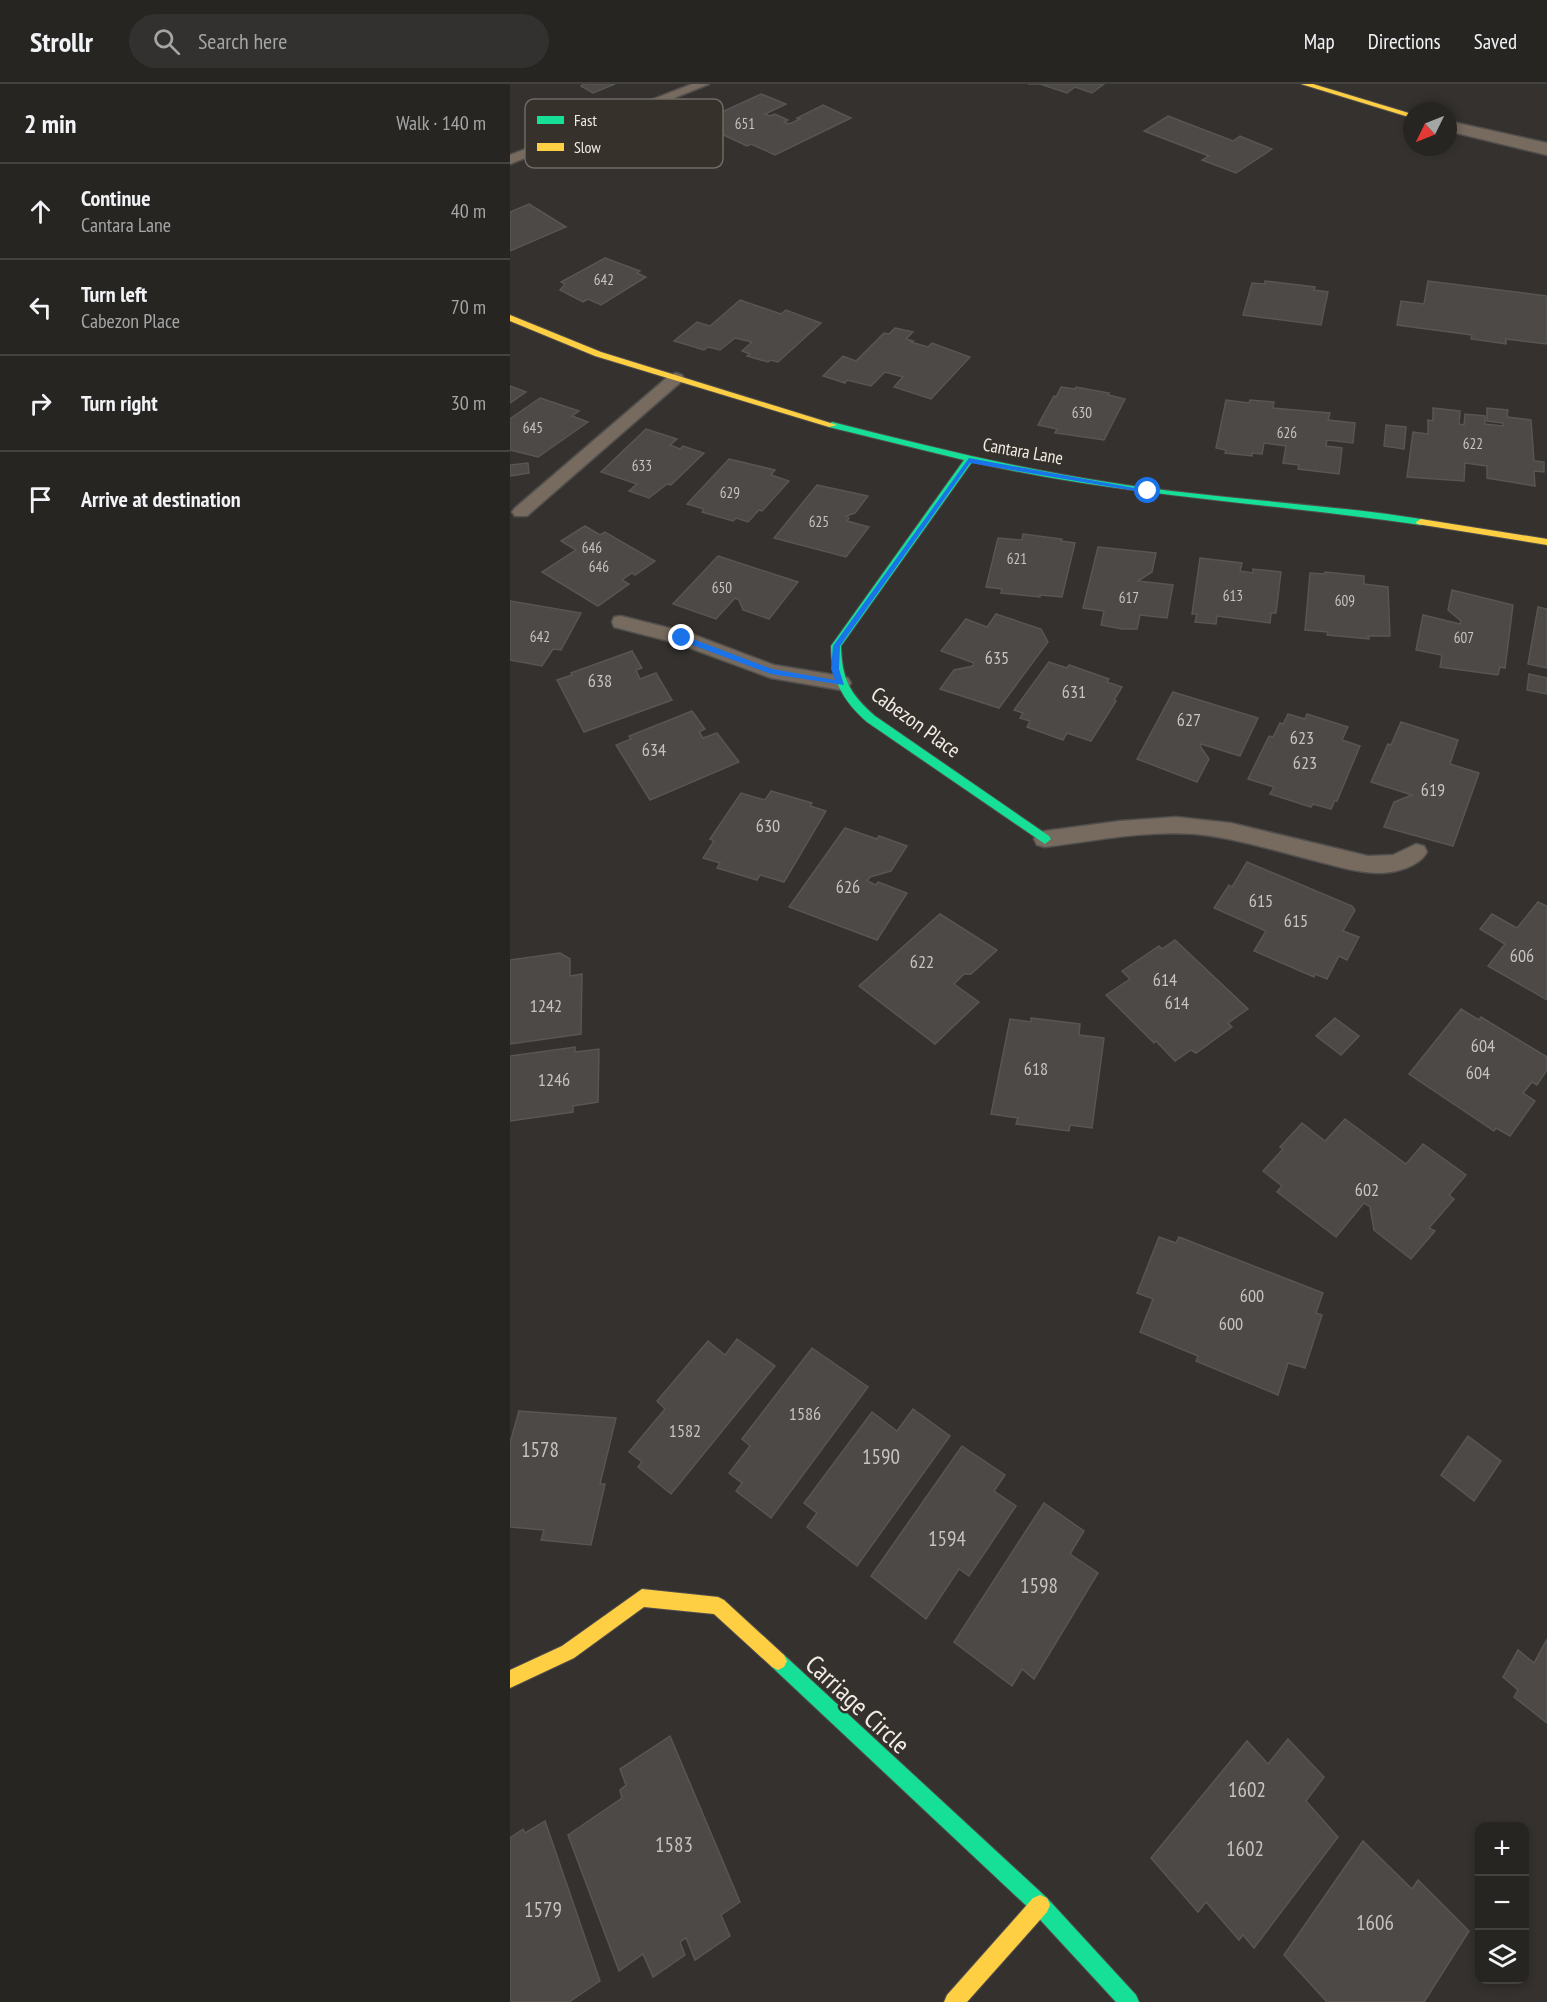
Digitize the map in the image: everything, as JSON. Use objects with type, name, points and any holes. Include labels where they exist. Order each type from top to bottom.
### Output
[{"type":"street","points":[[1305,84],[1403,113]]},
{"type":"street","points":[[1457,128],[1547,149]]},
{"type":"street","name":"Cantara Lane","points":[[510,318],[598,354],[817,421],[969,460],[1148,491],[1344,510],[1547,542]]},
{"type":"street","name":"Cabezon Place","points":[[969,460],[837,646],[835,669],[847,699],[871,719],[1045,839]]},
{"type":"street","name":"Carriage Circle","points":[[510,1679],[568,1652],[642,1598],[718,1606],[1040,1905],[1129,2002]]},
{"type":"street","points":[[954,2002],[1040,1905]]},
{"type":"lane","points":[[665,99],[703,84]]},
{"type":"lane","points":[[510,160],[525,154]]},
{"type":"lane","points":[[521,512],[676,378]]},
{"type":"lane","points":[[621,622],[682,638],[771,671],[841,683]]},
{"type":"lane","points":[[1045,839],[1154,826],[1194,826],[1225,830],[1374,866],[1404,862],[1416,852]]},
{"type":"building","points":[[583,84],[615,84],[593,93],[581,86]]},
{"type":"building","points":[[1040,84],[1104,84],[1092,93],[1075,87],[1067,93]]},
{"type":"building","points":[[761,94],[786,104],[765,114],[770,116],[775,114],[788,120],[784,122],[789,124],[823,105],[851,118],[775,155],[723,135],[723,111]]},
{"type":"building","points":[[1168,116],[1233,141],[1240,136],[1272,149],[1236,173],[1202,160],[1209,156],[1144,131]]},
{"type":"building","points":[[529,204],[566,227],[510,251],[510,212]]},
{"type":"building","points":[[605,258],[640,271],[637,273],[646,277],[601,305],[588,299],[583,302],[560,290],[565,284],[561,282]]},
{"type":"building","points":[[1265,281],[1315,287],[1314,290],[1328,292],[1321,325],[1243,315],[1252,283],[1265,284]]},
{"type":"building","points":[[1428,281],[1547,296],[1547,344],[1506,339],[1506,344],[1471,339],[1472,335],[1397,325],[1401,301],[1424,304]]},
{"type":"building","points":[[740,300],[781,314],[786,310],[821,323],[778,362],[770,360],[768,362],[747,356],[750,354],[742,351],[752,342],[735,338],[720,350],[708,347],[704,350],[674,341],[697,322],[710,326]]},
{"type":"building","points":[[895,328],[913,332],[906,339],[913,341],[911,342],[928,347],[932,343],[970,357],[931,399],[894,387],[903,377],[885,372],[871,386],[847,380],[845,383],[823,376],[843,356],[856,361],[884,333],[889,334]]},
{"type":"building","points":[[510,386],[526,392],[510,403]]},
{"type":"building","points":[[1061,387],[1075,389],[1076,387],[1109,393],[1108,395],[1125,399],[1104,440],[1055,433],[1057,429],[1038,425]]},
{"type":"building","points":[[540,398],[579,411],[572,416],[588,422],[538,457],[510,450],[510,419]]},
{"type":"building","points":[[1226,400],[1249,403],[1250,400],[1274,402],[1273,408],[1330,413],[1328,420],[1355,423],[1353,443],[1327,440],[1326,446],[1342,448],[1339,474],[1298,469],[1299,465],[1283,463],[1286,446],[1264,443],[1262,454],[1252,453],[1252,456],[1225,453],[1226,450],[1216,448]]},
{"type":"building","points":[[1433,408],[1460,411],[1459,424],[1464,425],[1465,414],[1485,416],[1485,424],[1503,426],[1503,423],[1487,421],[1487,408],[1508,410],[1507,417],[1531,420],[1534,461],[1544,462],[1544,472],[1534,471],[1535,486],[1487,478],[1487,466],[1465,463],[1464,481],[1407,477],[1413,432],[1428,434],[1428,420],[1433,421]]},
{"type":"building","points":[[1386,425],[1406,427],[1404,449],[1384,446]]},
{"type":"building","points":[[646,429],[677,439],[670,445],[680,449],[683,446],[704,453],[671,485],[667,484],[649,498],[629,491],[637,484],[601,472]]},
{"type":"building","points":[[729,459],[775,470],[771,475],[789,481],[762,511],[759,510],[748,522],[736,518],[733,521],[702,512],[704,509],[687,504]]},
{"type":"building","points":[[528,463],[529,473],[510,476],[510,465]]},
{"type":"building","points":[[817,485],[868,496],[855,513],[846,516],[849,518],[847,521],[869,527],[846,557],[774,538]]},
{"type":"building","points":[[585,526],[600,535],[605,532],[655,561],[635,575],[632,573],[622,580],[629,584],[598,606],[542,572],[576,550],[561,541]]},
{"type":"building","points":[[1023,534],[1075,543],[1062,597],[1001,593],[1002,589],[986,587],[998,538],[1022,540]]},
{"type":"building","points":[[1098,547],[1156,553],[1152,572],[1138,581],[1173,585],[1167,618],[1140,615],[1137,629],[1122,629],[1101,625],[1104,611],[1083,608]]},
{"type":"building","points":[[718,556],[798,582],[769,619],[743,610],[739,600],[735,598],[716,619],[673,604]]},
{"type":"building","points":[[1200,558],[1242,563],[1240,571],[1253,573],[1253,569],[1281,572],[1276,613],[1271,613],[1270,623],[1217,616],[1216,624],[1195,622],[1197,614],[1192,614]]},
{"type":"building","points":[[1325,572],[1364,576],[1364,584],[1388,587],[1390,636],[1368,636],[1369,639],[1327,635],[1328,632],[1305,630],[1310,573],[1325,574]]},
{"type":"building","points":[[1452,590],[1513,605],[1505,668],[1500,667],[1498,675],[1440,667],[1442,655],[1416,650],[1423,615],[1460,624],[1461,621],[1448,610]]},
{"type":"building","points":[[510,601],[581,613],[561,650],[553,649],[542,666],[510,660]]},
{"type":"building","points":[[1538,607],[1547,609],[1547,668],[1528,664]]},
{"type":"building","points":[[996,614],[1041,629],[1048,642],[999,708],[940,689],[954,670],[973,666],[974,663],[941,651],[966,619],[987,627]]},
{"type":"building","points":[[632,651],[642,668],[636,670],[640,679],[656,673],[672,700],[584,732],[557,680]]},
{"type":"building","points":[[1049,662],[1067,668],[1069,665],[1109,679],[1107,682],[1122,687],[1091,741],[1067,733],[1063,740],[1027,727],[1030,721],[1020,718],[1023,713],[1014,710]]},
{"type":"building","points":[[1529,674],[1547,678],[1547,694],[1527,690]]},
{"type":"building","points":[[1173,692],[1258,718],[1240,756],[1201,744],[1200,746],[1209,759],[1197,782],[1137,759]]},
{"type":"building","points":[[692,711],[705,729],[699,732],[703,738],[717,733],[739,762],[650,800],[616,745],[631,739],[629,736]]},
{"type":"building","points":[[1288,714],[1305,719],[1307,714],[1348,727],[1342,740],[1360,746],[1337,801],[1335,800],[1331,809],[1313,804],[1311,807],[1270,794],[1274,787],[1248,779],[1269,736],[1273,737]]},
{"type":"building","points":[[1401,722],[1458,740],[1450,764],[1479,773],[1453,846],[1384,827],[1394,802],[1412,795],[1371,782]]},
{"type":"building","points":[[771,791],[812,803],[810,806],[826,811],[784,882],[760,875],[757,880],[717,868],[720,863],[703,858],[714,841],[710,839],[741,793],[765,800]]},
{"type":"building","points":[[845,828],[907,846],[891,871],[870,877],[867,881],[876,885],[878,882],[907,893],[877,940],[789,907]]},
{"type":"building","points":[[1247,862],[1352,906],[1355,910],[1343,931],[1359,937],[1347,960],[1339,956],[1327,979],[1315,974],[1314,977],[1254,951],[1266,931],[1214,908],[1229,885],[1232,887]]},
{"type":"building","points":[[1538,902],[1547,906],[1547,1000],[1488,966],[1505,944],[1480,929],[1492,914],[1517,928]]},
{"type":"building","points":[[940,914],[997,950],[971,974],[964,974],[954,984],[979,1002],[935,1044],[859,986]]},
{"type":"building","points":[[1175,940],[1248,1009],[1228,1023],[1232,1027],[1196,1053],[1191,1050],[1175,1061],[1106,995],[1130,979],[1122,971],[1159,946],[1162,949]]},
{"type":"building","points":[[560,953],[570,959],[570,976],[582,974],[581,1034],[510,1044],[510,960]]},
{"type":"building","points":[[1461,1009],[1479,1020],[1481,1017],[1547,1057],[1547,1070],[1537,1085],[1532,1082],[1523,1093],[1535,1101],[1510,1136],[1496,1128],[1494,1131],[1409,1074]]},
{"type":"building","points":[[1031,1018],[1080,1024],[1079,1035],[1104,1038],[1092,1128],[1070,1125],[1069,1131],[1016,1124],[1018,1118],[991,1114],[1010,1019],[1031,1022]]},
{"type":"building","points":[[1335,1018],[1359,1036],[1341,1055],[1316,1036]]},
{"type":"building","points":[[575,1047],[575,1052],[599,1049],[598,1102],[573,1106],[573,1112],[510,1121],[510,1056]]},
{"type":"building","points":[[1345,1119],[1406,1164],[1423,1144],[1466,1175],[1449,1195],[1454,1199],[1429,1228],[1435,1231],[1411,1259],[1374,1230],[1370,1207],[1364,1203],[1336,1237],[1277,1192],[1282,1186],[1263,1171],[1283,1149],[1280,1147],[1302,1123],[1325,1141]]},
{"type":"building","points":[[1159,1237],[1176,1243],[1179,1237],[1323,1293],[1316,1313],[1322,1315],[1305,1368],[1288,1363],[1278,1395],[1196,1361],[1198,1356],[1140,1332],[1153,1299],[1137,1293]]},
{"type":"building","points":[[737,1339],[775,1366],[671,1494],[638,1467],[642,1462],[629,1452],[665,1409],[657,1401],[708,1341],[725,1355]]},
{"type":"building","points":[[812,1348],[868,1387],[771,1518],[736,1491],[742,1483],[729,1473],[750,1446],[742,1439]]},
{"type":"building","points":[[913,1409],[950,1436],[857,1566],[807,1527],[817,1513],[804,1503],[872,1412],[897,1431]]},
{"type":"building","points":[[519,1411],[616,1418],[600,1484],[605,1484],[591,1545],[541,1540],[544,1530],[510,1527],[510,1443]]},
{"type":"building","points":[[1468,1436],[1501,1461],[1474,1501],[1441,1475]]},
{"type":"building","points":[[962,1446],[1005,1475],[994,1491],[1016,1506],[969,1576],[959,1569],[926,1619],[871,1576]]},
{"type":"building","points":[[1044,1503],[1084,1531],[1070,1554],[1098,1573],[1034,1679],[1022,1669],[1012,1686],[954,1642]]},
{"type":"building","points":[[1547,1639],[1547,1723],[1514,1697],[1518,1690],[1503,1677],[1518,1650],[1534,1663]]},
{"type":"building","points":[[670,1736],[740,1902],[721,1915],[730,1936],[695,1960],[686,1938],[680,1942],[685,1955],[653,1977],[643,1954],[619,1971],[568,1835],[622,1798],[620,1790],[626,1785],[620,1769]]},
{"type":"building","points":[[1288,1739],[1324,1777],[1306,1801],[1338,1837],[1254,1948],[1243,1935],[1239,1940],[1206,1902],[1198,1912],[1151,1858],[1247,1741],[1268,1764]]},
{"type":"building","points":[[545,1821],[600,1981],[569,2002],[510,2002],[510,1838],[523,1829],[525,1833]]},
{"type":"building","points":[[1363,1841],[1412,1889],[1418,1880],[1469,1931],[1424,2002],[1327,2002],[1284,1955]]},
{"type":"traffic: fast","points":[[832,425],[1029,472],[1109,486],[1421,522]]},
{"type":"traffic: fast","points":[[969,460],[836,646],[837,669],[848,695],[871,719],[1045,839]]},
{"type":"traffic: fast","points":[[778,1661],[1040,1905],[1129,2002]]},
{"type":"traffic: slow","points":[[1305,84],[1403,113]]},
{"type":"traffic: slow","points":[[510,318],[598,354],[832,425]]},
{"type":"traffic: slow","points":[[1421,522],[1547,542]]},
{"type":"traffic: slow","points":[[510,1679],[568,1652],[642,1598],[718,1606],[778,1661]]},
{"type":"traffic: slow","points":[[954,2002],[1040,1905]]},
{"type":"route","points":[[682,638],[771,671],[841,683],[835,669],[837,646],[969,460],[1148,491]]}]
